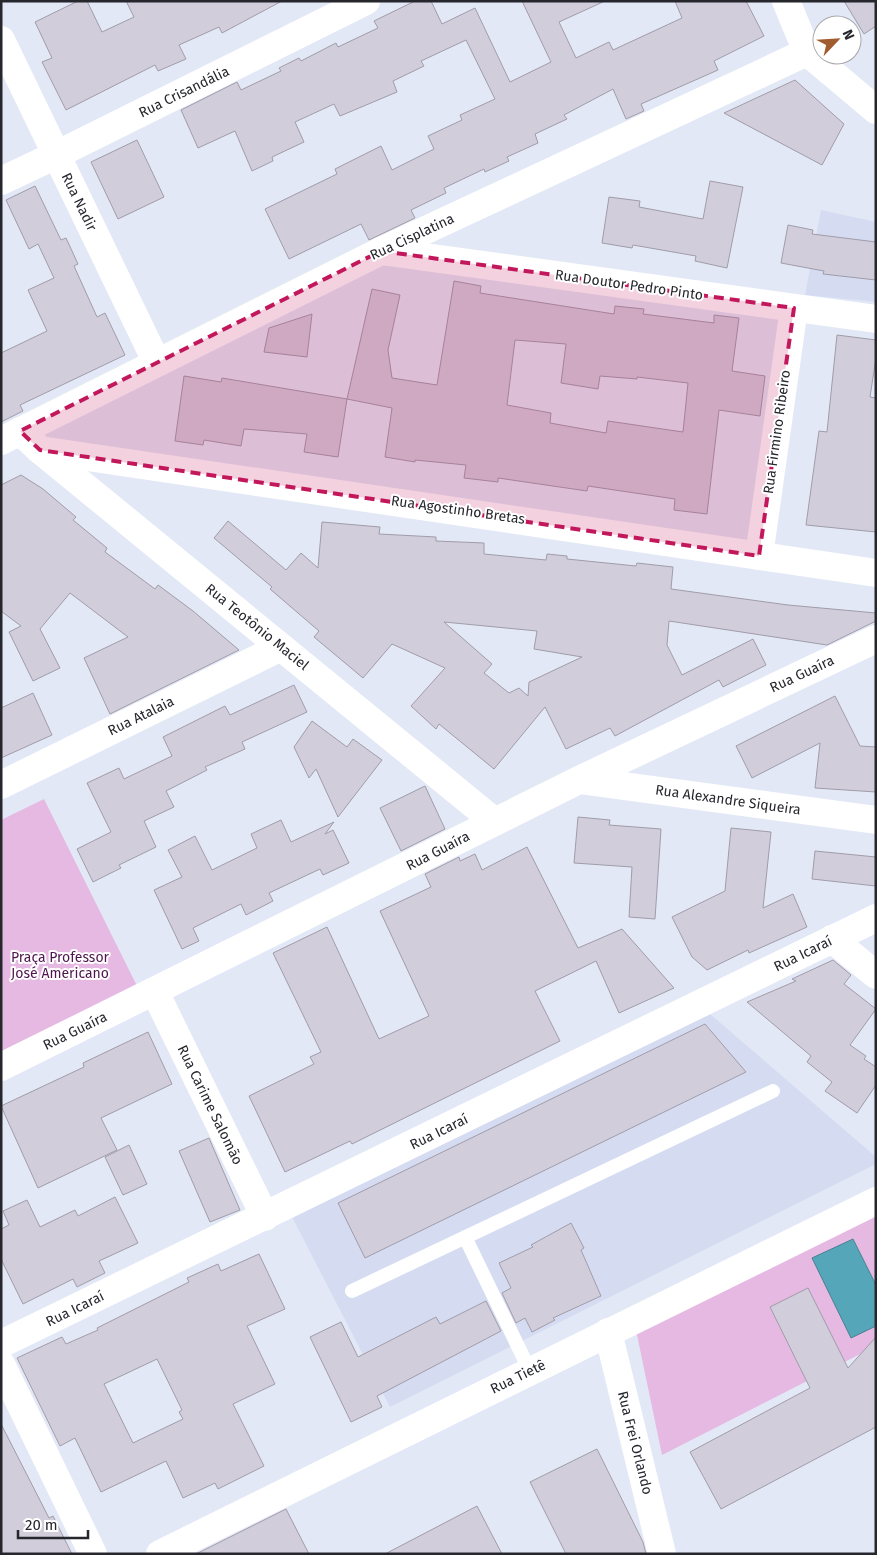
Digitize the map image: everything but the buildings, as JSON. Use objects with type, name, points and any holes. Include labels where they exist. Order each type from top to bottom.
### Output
[{"type":"street","name":"Rua Crisandália","points":[[1,181],[366,1]]},
{"type":"street","points":[[786,1],[807,52],[876,110]]},
{"type":"street","name":"Rua Nadir","points":[[1,40],[157,363]]},
{"type":"street","name":"Rua Cisplatina","points":[[11,436],[381,251],[807,52]]},
{"type":"street","name":"Rua Doutor Pedro Pinto","points":[[381,251],[876,319]]},
{"type":"street","name":"Rua Firmino Ribeiro","points":[[759,556],[794,308]]},
{"type":"street","name":"Rua Teotônio Maciel","points":[[11,436],[40,450],[495,822]]},
{"type":"street","name":"Rua Agostinho Bretas","points":[[40,450],[876,573]]},
{"type":"street","name":"Rua Guaíra","points":[[1,1067],[579,780],[876,639]]},
{"type":"street","name":"Rua Atalaia","points":[[1,785],[280,647]]},
{"type":"street","name":"Rua Alexandre Siqueira","points":[[579,780],[876,820]]},
{"type":"street","name":"Rua Icaraí","points":[[1,1344],[876,918]]},
{"type":"street","points":[[832,939],[876,975]]},
{"type":"street","name":"Rua Carime Salomão","points":[[155,992],[265,1217]]},
{"type":"street","name":"Rua Tietê","points":[[160,1554],[876,1201]]},
{"type":"street","name":"Rua Frei Orlando","points":[[608,1332],[662,1554]]},
{"type":"street","points":[[1,1364],[93,1554]]},
{"type":"lane","points":[[352,1291],[773,1091]]},
{"type":"lane","points":[[466,1237],[530,1371]]},
{"type":"highlighted area","points":[[381,251],[794,308],[759,556],[40,450],[20,431]]},
{"type":"shaded area","points":[[821,210],[876,222],[876,302],[805,295]]},
{"type":"shaded area","points":[[710,1014],[876,1157],[876,1164],[390,1407],[291,1215]]},
{"type":"green space","name":"Praça Professor José Americano","points":[[44,799],[139,990],[1,1061],[1,820]]},
{"type":"green space","points":[[876,1212],[876,1346],[662,1455],[636,1330]]},
{"type":"water","points":[[853,1239],[876,1285],[876,1326],[851,1338],[812,1258]]}]
